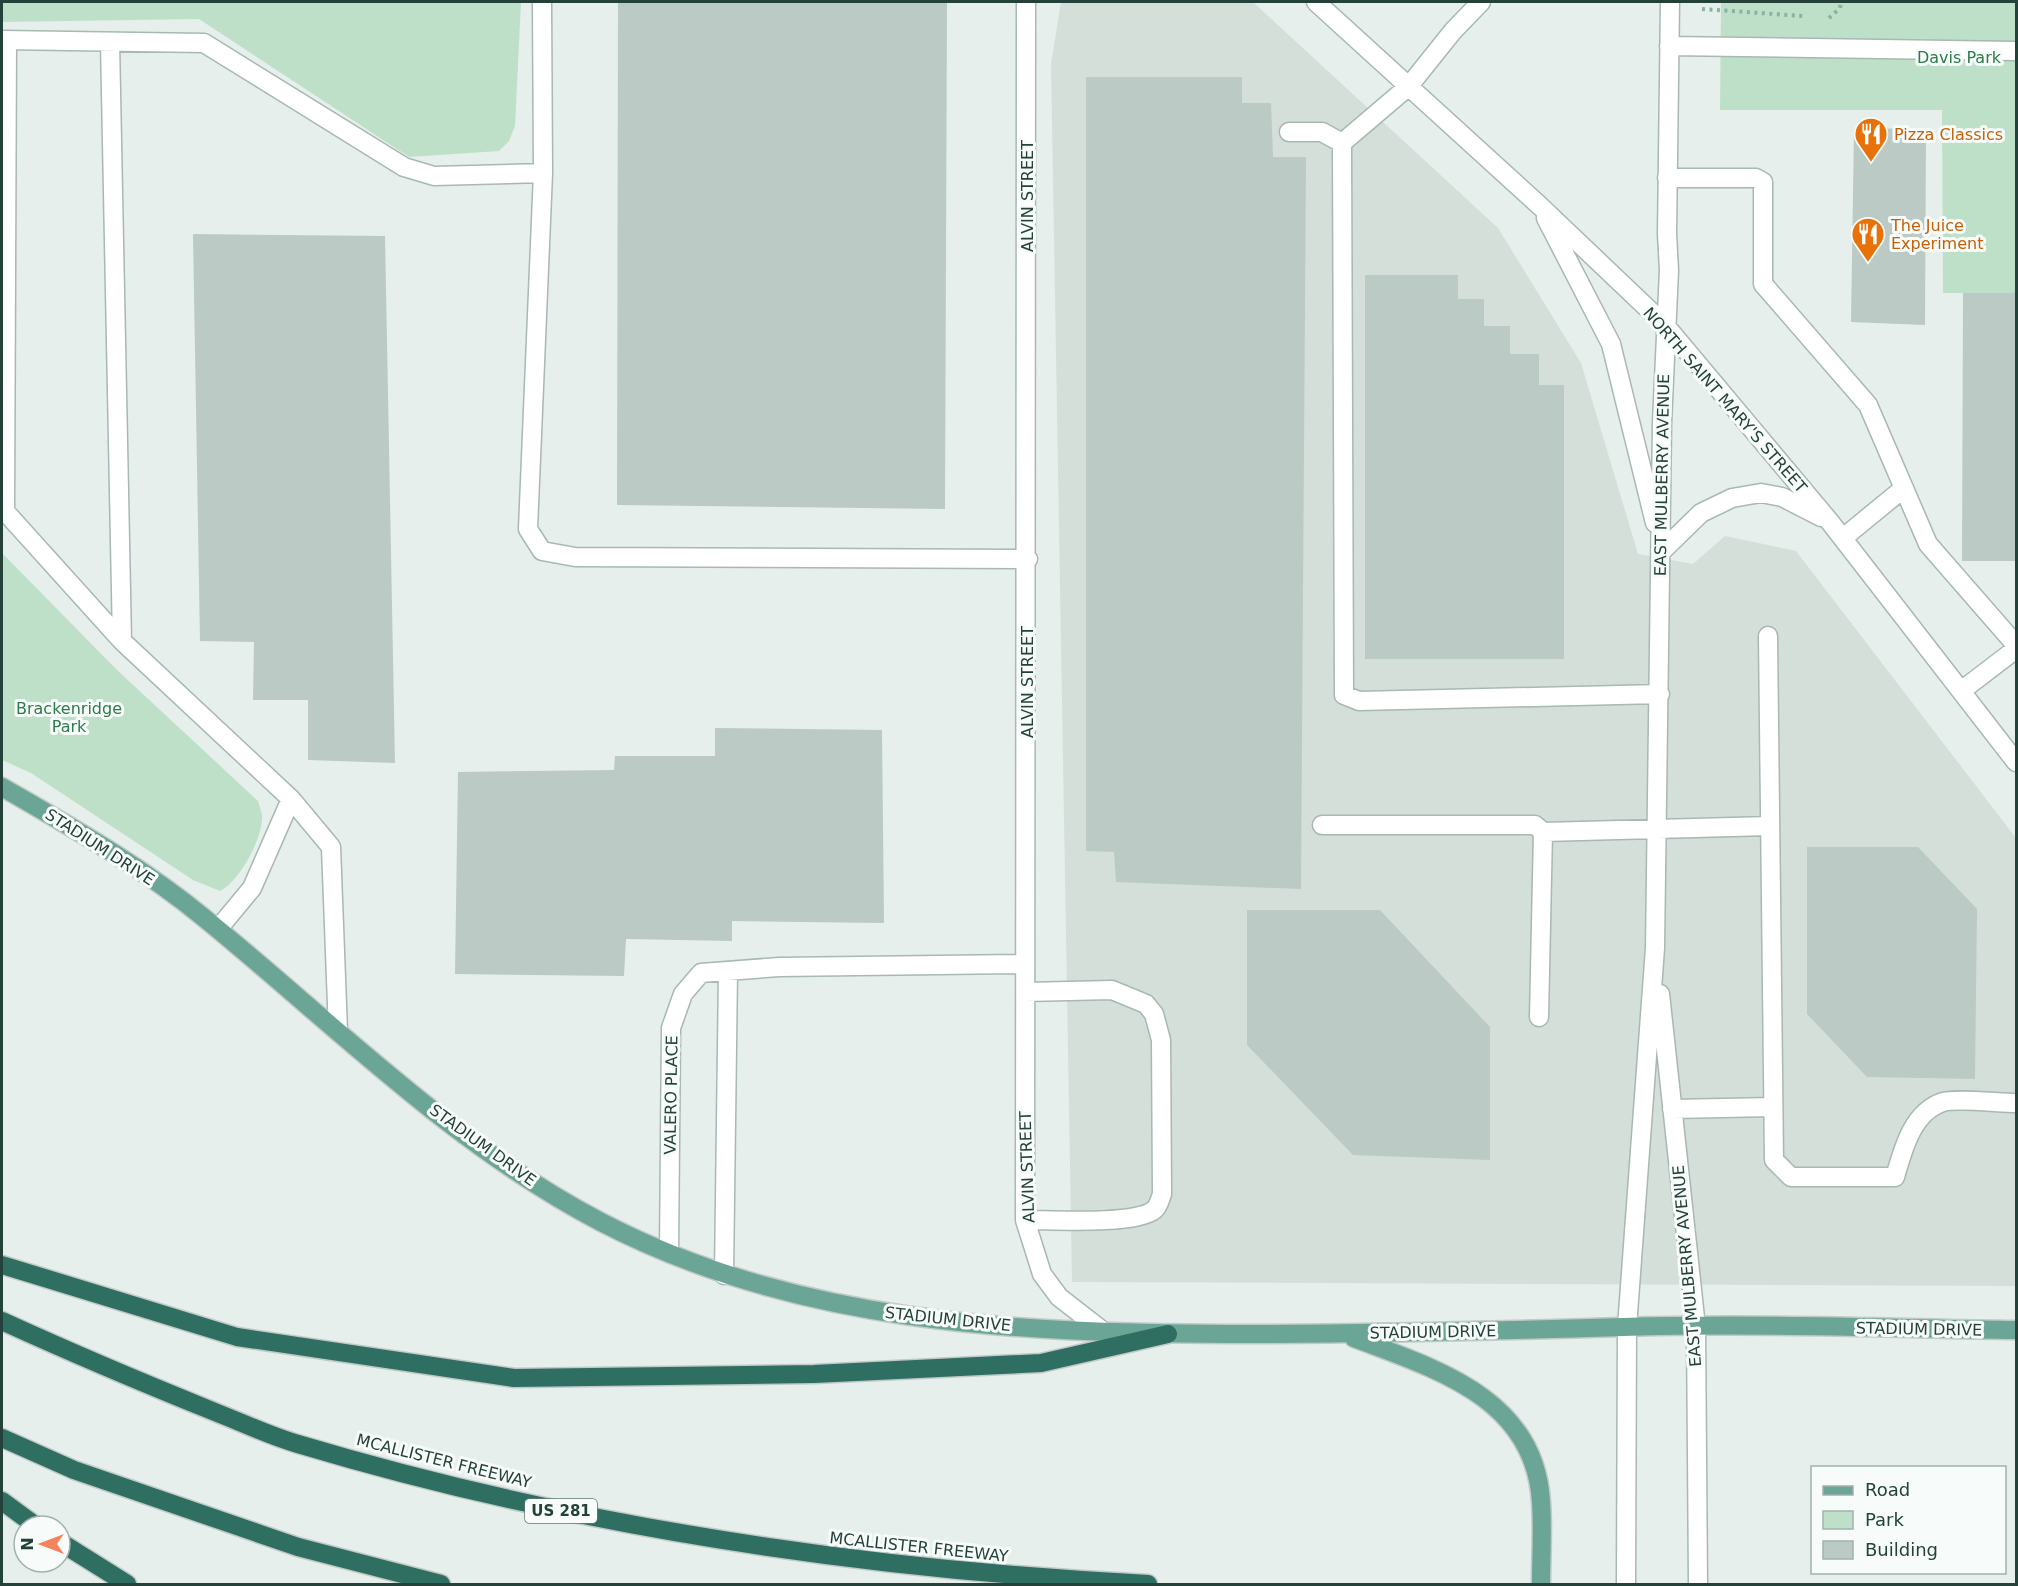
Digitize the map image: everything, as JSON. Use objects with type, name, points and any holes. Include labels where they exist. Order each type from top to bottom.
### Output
[{"type":"highway","points":[[2,1265],[237,1337],[514,1378],[814,1374],[1041,1363],[1168,1334]]},
{"type":"highway","name":"MCALLISTER FREEWAY","points":[[2,1321],[120,1374],[296,1443],[452,1485],[597,1519],[845,1560],[1018,1577],[1148,1584]]},
{"type":"highway","points":[[2,1438],[74,1470],[298,1547],[441,1584]]},
{"type":"highway","points":[[2,1501],[20,1514]]},
{"type":"highway","points":[[72,1550],[127,1584]]},
{"type":"main road","name":"STADIUM DRIVE","points":[[2,787],[101,844],[218,929],[456,1128],[535,1185],[604,1224],[724,1275],[822,1303],[919,1319],[1104,1332],[1168,1334],[1344,1334],[1627,1327],[2016,1330]]},
{"type":"main road","points":[[1344,1334],[1442,1371],[1475,1390],[1508,1419],[1532,1457],[1542,1500],[1541,1584]]},
{"type":"street","points":[[542,2],[543,173],[528,529],[542,551],[575,557],[1028,560]]},
{"type":"street","name":"ALVIN STREET","points":[[1026,2],[1028,560],[1025,1220],[1042,1274],[1059,1297],[1104,1332]]},
{"type":"street","name":"NORTH SAINT MARY'S STREET","points":[[1316,2],[1540,206],[1665,325],[1843,538],[2016,762]]},
{"type":"street","points":[[1481,2],[1452,31],[1409,86],[1342,143],[1344,695],[1359,701],[1660,694]]},
{"type":"street","name":"EAST MULBERRY AVENUE","points":[[1626,1584],[1627,1327],[1655,948],[1665,325],[1669,270],[1667,178],[1670,2]]},
{"type":"street","points":[[338,1031],[331,846],[291,799],[122,641],[3,510],[4,40],[204,43],[404,167],[434,176],[543,173]]},
{"type":"street","points":[[110,42],[122,641]]},
{"type":"street","points":[[1669,46],[2016,51]]},
{"type":"street","points":[[1289,132],[1322,132],[1342,143]]},
{"type":"street","points":[[1667,178],[1756,178],[1763,182],[1763,284],[1868,405],[1928,544],[2016,647],[1961,691]]},
{"type":"street","points":[[1540,206],[1611,344],[1662,551]]},
{"type":"street","points":[[1843,538],[1904,488]]},
{"type":"street","points":[[1662,551],[1701,513],[1732,498],[1761,493],[1782,497],[1830,522]]},
{"type":"street","points":[[1768,636],[1774,1160],[1791,1178],[1895,1177],[1904,1146],[1920,1116],[1943,1102],[2016,1103]]},
{"type":"street","points":[[218,929],[252,888],[291,799]]},
{"type":"street","points":[[1322,825],[1534,825],[1543,832],[1770,826]]},
{"type":"street","points":[[1539,1017],[1543,832]]},
{"type":"street","name":"EAST MULBERRY AVENUE","points":[[1655,948],[1696,1327],[1698,1584]]},
{"type":"street","name":"VALERO PLACE","points":[[669,1252],[671,1028],[684,994],[701,973],[779,967],[1025,964]]},
{"type":"street","points":[[724,1275],[728,970]]},
{"type":"street","points":[[1025,992],[1112,990],[1146,1005],[1154,1014],[1161,1040],[1162,1194],[1157,1208],[1149,1213],[1123,1219],[1025,1220]]},
{"type":"street","points":[[1672,1109],[1773,1107]]},
{"type":"path","points":[[1819,17],[1831,18],[1841,2]]},
{"type":"path","points":[[1702,9],[1807,16]]},
{"type":"shaded area","points":[[1061,2],[1253,2],[1498,228],[1581,363],[1638,554],[1693,564],[1725,536],[1796,551],[2016,838],[2016,1286],[1072,1282],[1051,64]]},
{"type":"green space","points":[[2,2],[521,2],[515,126],[509,141],[499,151],[409,157],[199,19],[2,22]]},
{"type":"green space","name":"Davis Park","points":[[1721,2],[2016,2],[2016,293],[1943,293],[1942,110],[1720,110]]},
{"type":"green space","name":"Brackenridge Park","points":[[2,553],[117,670],[258,801],[262,824],[255,846],[235,878],[220,891],[193,880],[31,773],[2,760]]},
{"type":"building","points":[[618,2],[947,2],[945,509],[617,505]]},
{"type":"building","points":[[1086,77],[1242,77],[1242,103],[1271,103],[1273,157],[1306,157],[1301,889],[1116,882],[1114,852],[1086,851]]},
{"type":"building","points":[[1926,128],[1925,325],[1851,322],[1854,129]]},
{"type":"building","points":[[193,234],[385,236],[395,763],[308,760],[308,700],[253,700],[254,642],[200,641]]},
{"type":"building","points":[[1365,275],[1458,275],[1458,299],[1484,299],[1484,326],[1510,326],[1510,354],[1539,354],[1539,385],[1564,385],[1564,659],[1365,659]]},
{"type":"building","points":[[1963,293],[2016,293],[2016,561],[1962,561]]},
{"type":"building","points":[[715,728],[882,730],[884,923],[732,921],[732,941],[626,939],[624,976],[455,974],[458,772],[614,770],[615,756],[715,756]]},
{"type":"building","points":[[1807,847],[1918,847],[1977,909],[1975,1079],[1867,1077],[1807,1014]]},
{"type":"building","points":[[1247,910],[1380,910],[1490,1027],[1490,1160],[1353,1155],[1247,1045]]},
{"type":"place","name":"Pizza Classics","points":[[1871,163]]},
{"type":"place","name":"The Juice Experiment","points":[[1868,263]]}]
